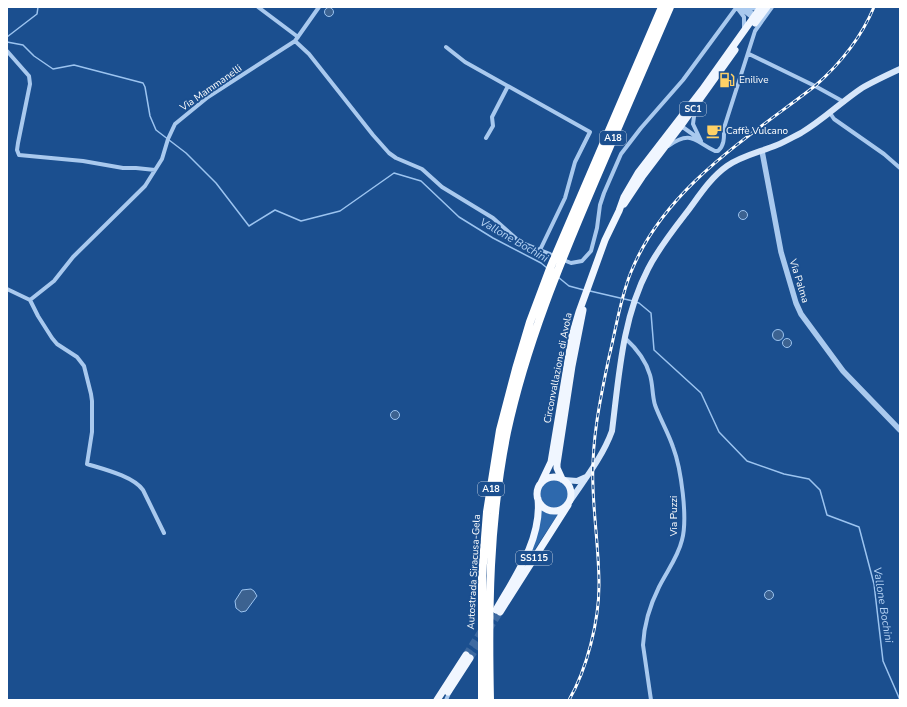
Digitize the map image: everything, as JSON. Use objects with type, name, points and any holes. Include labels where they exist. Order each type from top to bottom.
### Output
[{"type":"highway","name":"A18","points":[[547,286],[662,7]]},
{"type":"highway","name":"A18","points":[[554,268],[670,7]]},
{"type":"highway","name":"Autostrada Siracusa-Gela","points":[[482,700],[482,576],[487,512],[500,430],[516,369],[547,286]]},
{"type":"highway","name":"Autostrada Siracusa-Gela","points":[[490,700],[488,616],[494,512],[507,431],[547,286]]},
{"type":"main road","name":"SC1","points":[[585,297],[604,240],[619,211],[662,151],[677,125],[696,105],[756,18],[761,7]]},
{"type":"main road","name":"SC1","points":[[619,211],[624,196],[638,173],[677,125],[743,31],[767,7]]},
{"type":"main road","points":[[587,476],[577,481],[553,477],[545,480],[538,490],[538,499],[542,506],[549,511],[553,512],[562,510],[569,503],[587,476],[608,442],[612,431],[625,338],[636,294],[648,269],[664,244],[710,182],[728,166],[801,133],[862,88],[883,76],[900,69]]},
{"type":"main road","name":"Circonvallazione di Avola","points":[[563,479],[557,468],[557,464],[572,366],[585,297]]},
{"type":"main road","name":"Circonvallazione di Avola","points":[[542,483],[551,462],[572,336],[585,297]]},
{"type":"main road","points":[[563,479],[571,489],[572,495],[569,503]]},
{"type":"main road","name":"SS115","points":[[538,499],[536,522],[528,550],[498,611],[569,503]]},
{"type":"main road","points":[[468,656],[454,684],[440,700],[444,690],[468,656]]},
{"type":"street","points":[[258,7],[297,39],[389,153],[396,158],[422,169],[442,187],[493,218],[520,242],[550,254]]},
{"type":"street","name":"Via Mammanelli","points":[[30,300],[54,281],[73,257],[145,186],[162,159],[170,133],[175,124],[208,97],[297,39],[319,7]]},
{"type":"street","points":[[566,261],[571,263],[582,261],[590,251],[597,228],[600,205],[604,193],[621,154],[640,128],[683,80],[740,8],[757,7]]},
{"type":"street","points":[[677,125],[682,131],[700,140],[715,151],[718,151],[721,148],[724,128],[755,31],[772,7]]},
{"type":"street","points":[[740,8],[756,18]]},
{"type":"street","points":[[740,8],[745,22],[743,31]]},
{"type":"street","points":[[446,48],[465,62],[590,132],[575,162],[565,198],[540,250]]},
{"type":"street","points":[[7,52],[29,76],[30,80],[18,142],[17,150],[19,155],[83,161],[123,168],[155,170]]},
{"type":"street","points":[[748,54],[815,86],[844,102]]},
{"type":"street","points":[[486,138],[493,126],[492,117],[508,86]]},
{"type":"street","points":[[696,105],[693,124],[700,140]]},
{"type":"street","points":[[830,113],[834,119],[884,154],[900,168]]},
{"type":"street","points":[[662,151],[680,139],[692,138],[700,140]]},
{"type":"street","name":"Via Palma","points":[[762,151],[781,252],[796,303],[801,314],[843,371],[900,430]]},
{"type":"street","points":[[7,289],[30,300],[38,316],[56,344],[77,357],[81,361],[86,371],[91,394],[93,421],[87,464],[127,478],[139,484],[164,533]]},
{"type":"street","name":"Via Puzzi","points":[[625,338],[631,343],[648,368],[655,403],[677,457],[684,514],[682,540],[674,561],[652,603],[644,636],[643,645],[651,700]]},
{"type":"street","points":[[446,700],[454,684]]},
{"type":"shaded area","points":[[327,8],[331,8],[333,12],[331,16],[327,16],[325,14],[325,10]]},
{"type":"shaded area","points":[[743,210],[748,215],[743,220],[738,215]]},
{"type":"shaded area","points":[[778,329],[782,331],[784,335],[782,339],[778,341],[774,339],[772,335],[774,331]]},
{"type":"shaded area","points":[[787,338],[792,343],[787,348],[782,343]]},
{"type":"shaded area","points":[[393,411],[397,411],[399,415],[397,419],[393,419],[391,417],[391,413]]},
{"type":"shaded area","points":[[554,480],[560,481],[564,484],[567,488],[567,500],[564,504],[560,507],[554,508],[548,507],[544,504],[541,500],[540,494],[541,488],[544,484],[548,481]]},
{"type":"shaded area","points":[[541,509],[549,513],[558,514],[533,552],[532,550]]},
{"type":"shaded area","points":[[251,589],[257,596],[246,611],[241,612],[236,608],[235,601],[242,590]]},
{"type":"shaded area","points":[[767,591],[771,591],[773,595],[771,599],[767,599],[765,597],[765,593]]},
{"type":"waterway","name":"Vallone Bochini","points":[[7,37],[37,14],[38,7]]},
{"type":"waterway","name":"Vallone Bochini","points":[[7,42],[23,45],[34,56],[53,69],[74,65],[143,83],[150,116],[156,130],[186,153],[216,183],[249,226],[275,210],[301,221],[340,211],[394,173],[421,181],[459,217],[493,238],[541,263],[547,268]]},
{"type":"waterway","name":"Vallone Bochini","points":[[558,277],[569,286],[584,290]]},
{"type":"waterway","name":"Vallone Bochini","points":[[590,291],[633,301]]},
{"type":"waterway","name":"Vallone Bochini","points":[[636,302],[651,313],[654,350],[701,393],[719,432],[747,461],[784,474],[809,479],[820,490],[827,515],[859,527],[874,584],[883,661],[900,700]]},
{"type":"tunnel","points":[[489,629],[500,612]]},
{"type":"tunnel","points":[[466,655],[482,630]]},
{"type":"tunnel","points":[[470,658],[483,638]]},
{"type":"railway","points":[[569,700],[581,674],[591,644],[597,614],[599,585],[594,511],[593,454],[599,405],[609,357],[621,303],[631,272],[646,242],[664,215],[686,190],[735,146],[824,78],[849,50],[863,29],[874,7]]},
{"type":"place","name":"Enilive","points":[[727,80]]},
{"type":"place","name":"Caffè Vulcano","points":[[714,131]]}]
